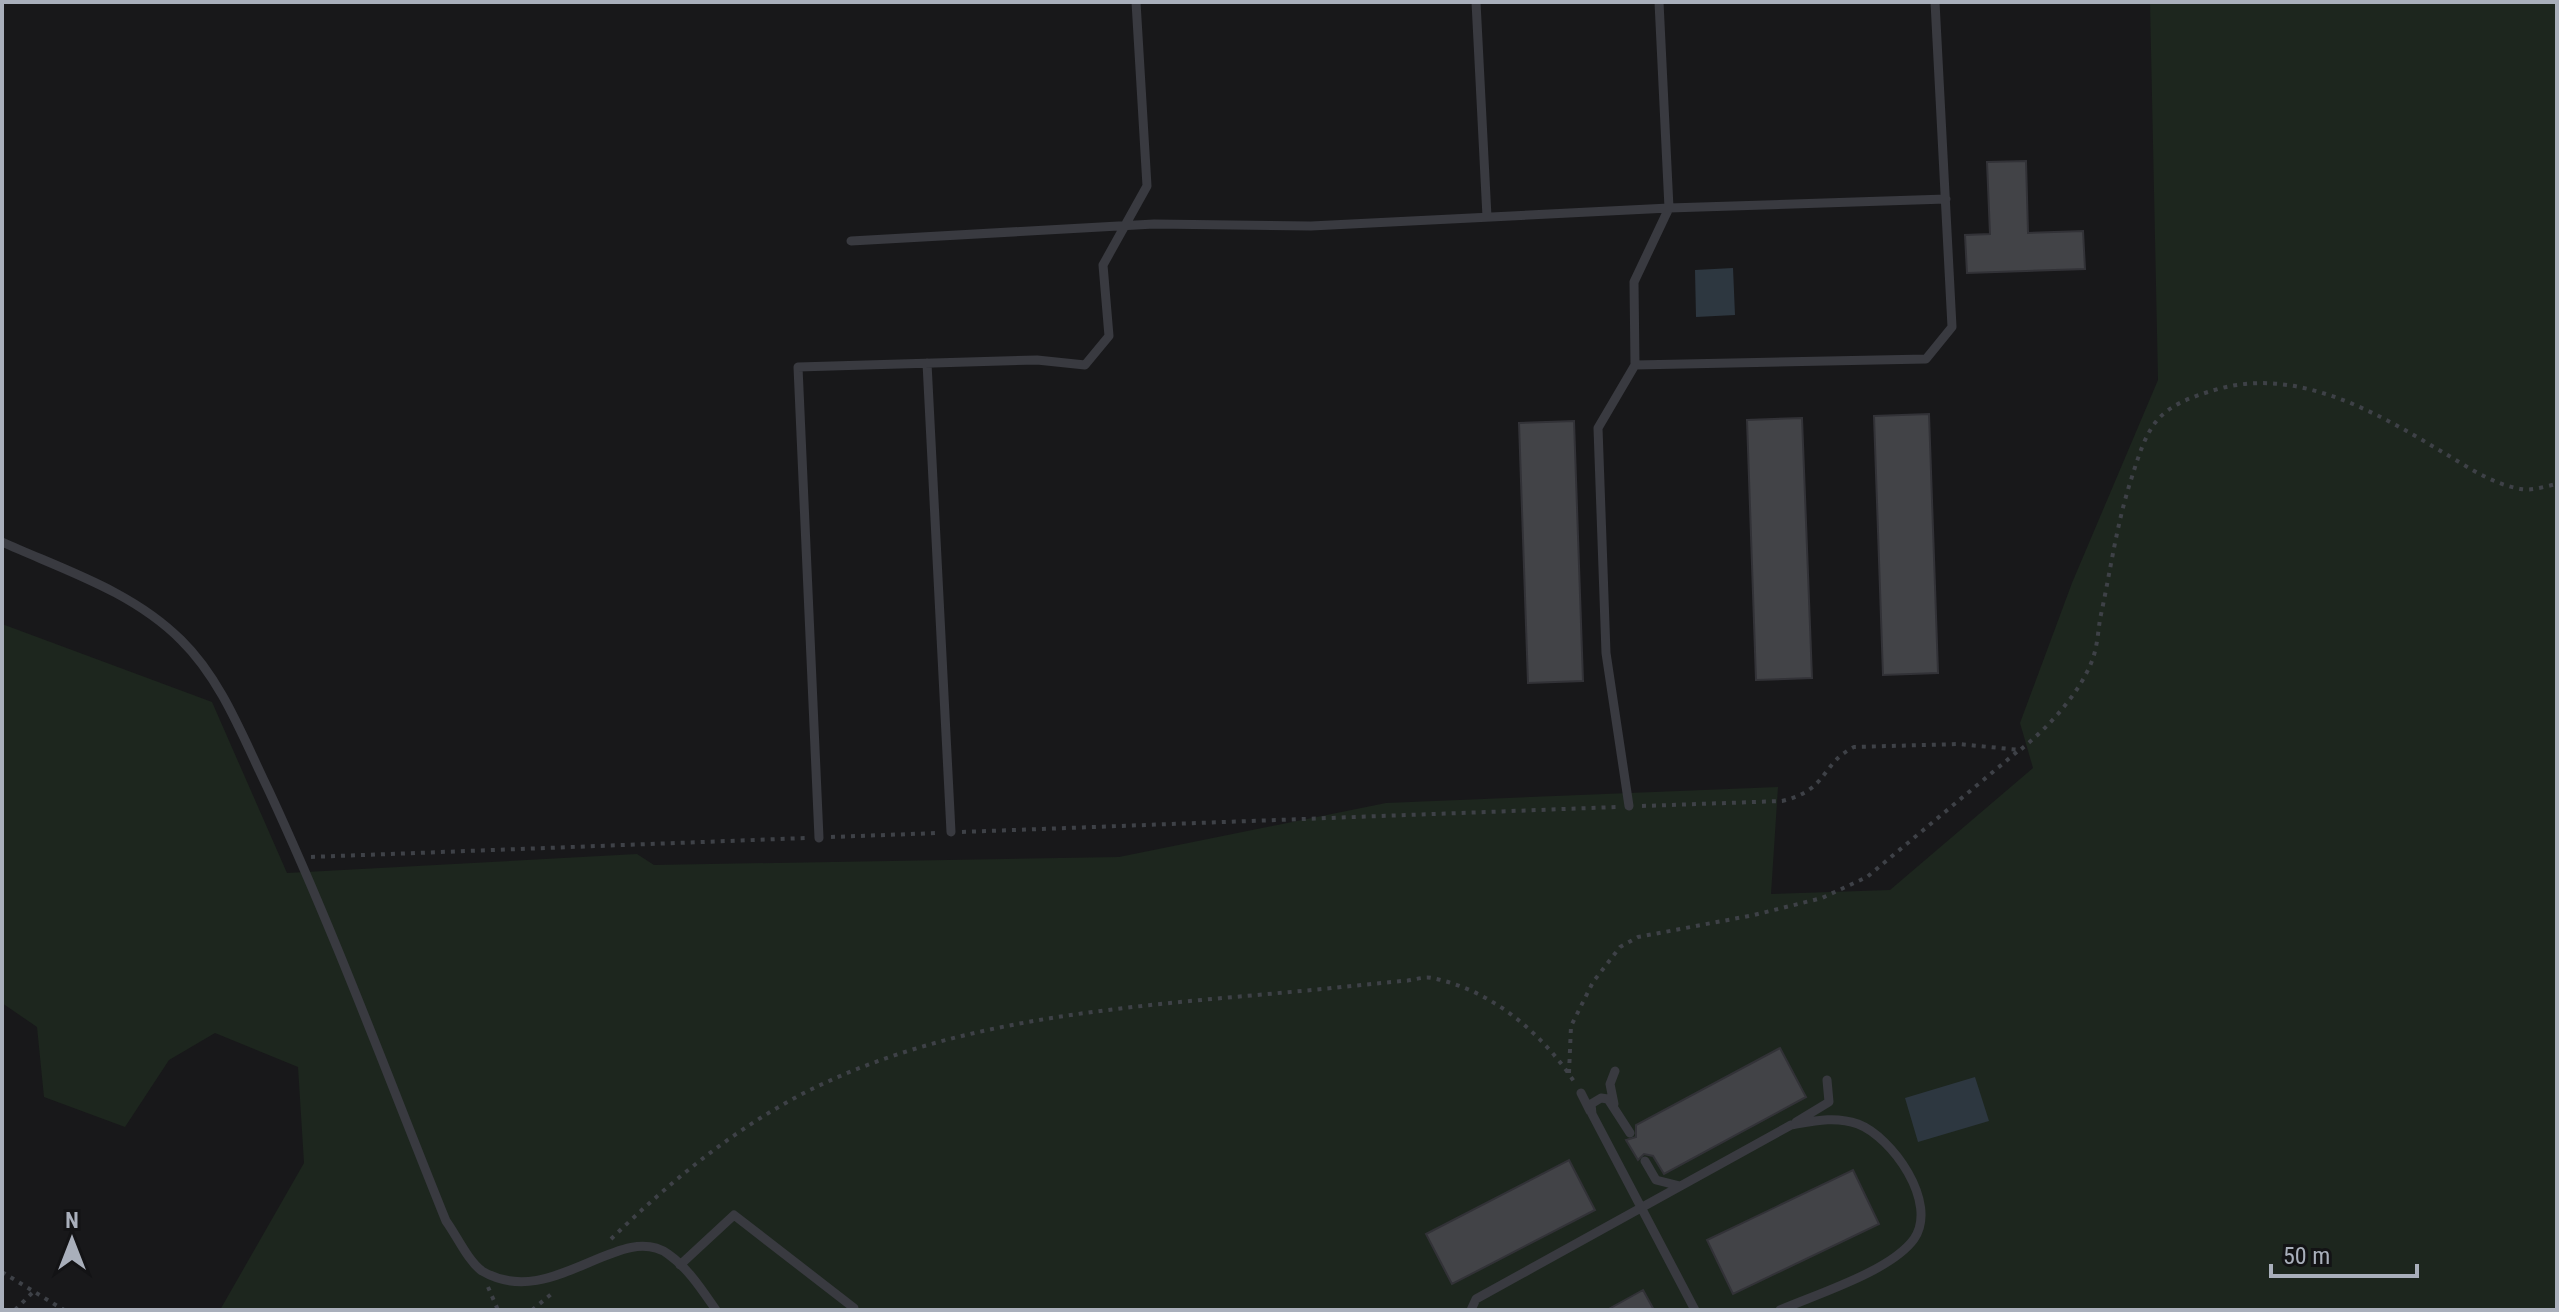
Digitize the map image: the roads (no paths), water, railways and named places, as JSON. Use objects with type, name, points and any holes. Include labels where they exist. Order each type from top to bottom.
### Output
[{"type":"lane","points":[[819,838],[798,367],[1037,360],[1085,365],[1109,336],[1103,265],[1147,186],[1136,2]]},
{"type":"lane","points":[[1476,2],[1487,217]]},
{"type":"lane","points":[[1629,806],[1606,653],[1598,428],[1635,365],[1634,282],[1669,208],[1659,2]]},
{"type":"lane","points":[[1635,365],[1926,359],[1952,327],[1935,2]]},
{"type":"lane","points":[[851,241],[1126,226],[1311,226],[1669,208],[1946,199]]},
{"type":"lane","points":[[927,363],[951,832]]},
{"type":"lane","points":[[2,542],[146,608],[183,641],[207,672],[236,721],[300,857],[446,1221],[481,1271],[508,1282],[539,1284],[574,1275],[608,1254],[635,1248],[666,1252],[716,1310]]},
{"type":"lane","points":[[1615,1071],[1610,1084],[1614,1104],[1630,1133]]},
{"type":"lane","points":[[1471,1310],[1476,1299],[1829,1102],[1827,1080]]},
{"type":"lane","points":[[1581,1093],[1695,1310]]},
{"type":"lane","points":[[1592,1114],[1594,1100],[1608,1099],[1614,1104]]},
{"type":"lane","points":[[1780,1310],[1894,1256],[1915,1237],[1921,1217],[1914,1189],[1899,1160],[1872,1131],[1839,1120],[1791,1125]]},
{"type":"lane","points":[[1645,1161],[1656,1180],[1680,1186]]},
{"type":"lane","points":[[680,1265],[734,1215],[854,1308]]}]
